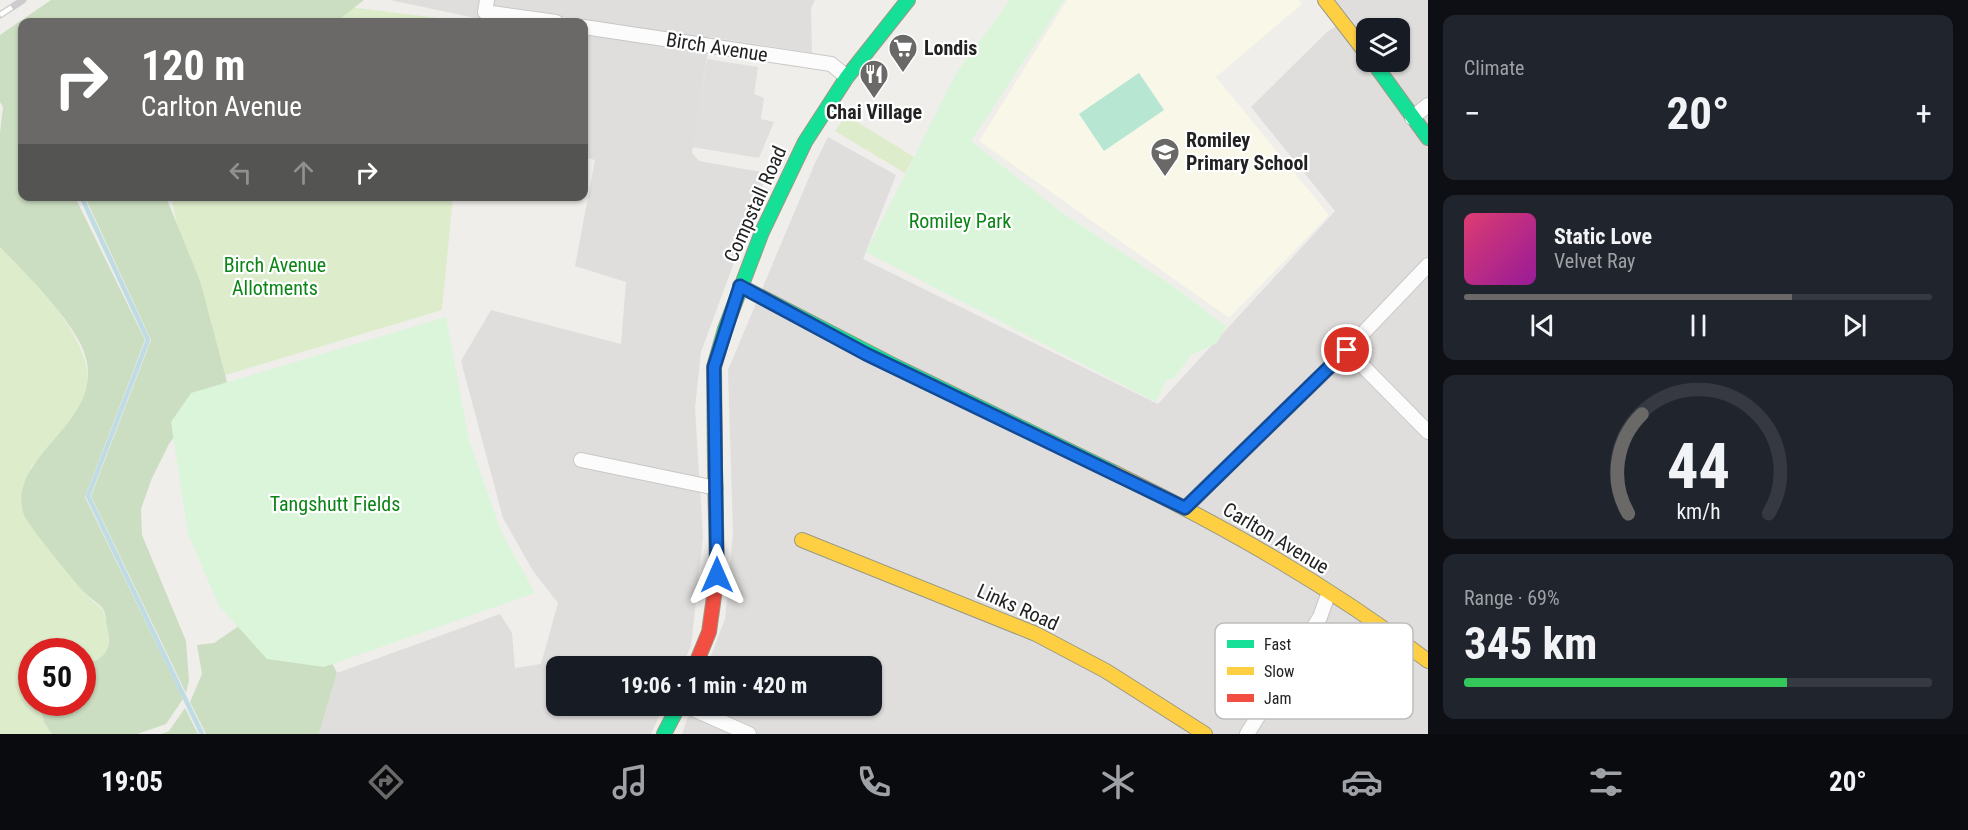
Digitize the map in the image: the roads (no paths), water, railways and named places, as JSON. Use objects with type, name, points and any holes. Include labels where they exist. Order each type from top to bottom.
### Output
[{"type":"street","name":"Compstall Road","points":[[699,656],[709,632],[717,575],[714,367],[740,286],[793,162],[847,77],[908,0]]},
{"type":"street","points":[[1325,0],[1356,40]]},
{"type":"street","points":[[486,6],[538,18]]},
{"type":"street","name":"Birch Avenue","points":[[588,28],[831,64],[847,77]]},
{"type":"street","points":[[1380,72],[1428,138]]},
{"type":"street","points":[[1412,118],[1428,105]]},
{"type":"street","points":[[1185,508],[1347,350],[1428,265]]},
{"type":"street","name":"Carlton Avenue","points":[[740,286],[866,354],[1185,508],[1276,556],[1381,623]]},
{"type":"street","points":[[1347,350],[1428,432]]},
{"type":"street","points":[[581,460],[716,488]]},
{"type":"street","name":"Links Road","points":[[802,540],[1036,634],[1106,671],[1205,734]]},
{"type":"street","points":[[1316,623],[1329,592]]},
{"type":"street","name":"Carlton Avenue","points":[[1413,649],[1428,661]]},
{"type":"street","points":[[664,734],[675,716]]},
{"type":"street","points":[[707,716],[749,734]]},
{"type":"street","points":[[1247,734],[1256,719]]},
{"type":"waterway","points":[[83,201],[148,340],[88,496],[202,734]]},
{"type":"railway","points":[[0,15],[23,0]]},
{"type":"place","name":"Londis","points":[[903,74]]},
{"type":"place","name":"Chai Village","points":[[874,100]]},
{"type":"place","name":"Romiley Primary School","points":[[1165,178]]},
{"type":"park label","name":"Romiley Park","points":[[960,221]]},
{"type":"park label","name":"Birch Avenue Allotments","points":[[275,276]]},
{"type":"park label","name":"Tangshutt Fields","points":[[335,504]]}]
